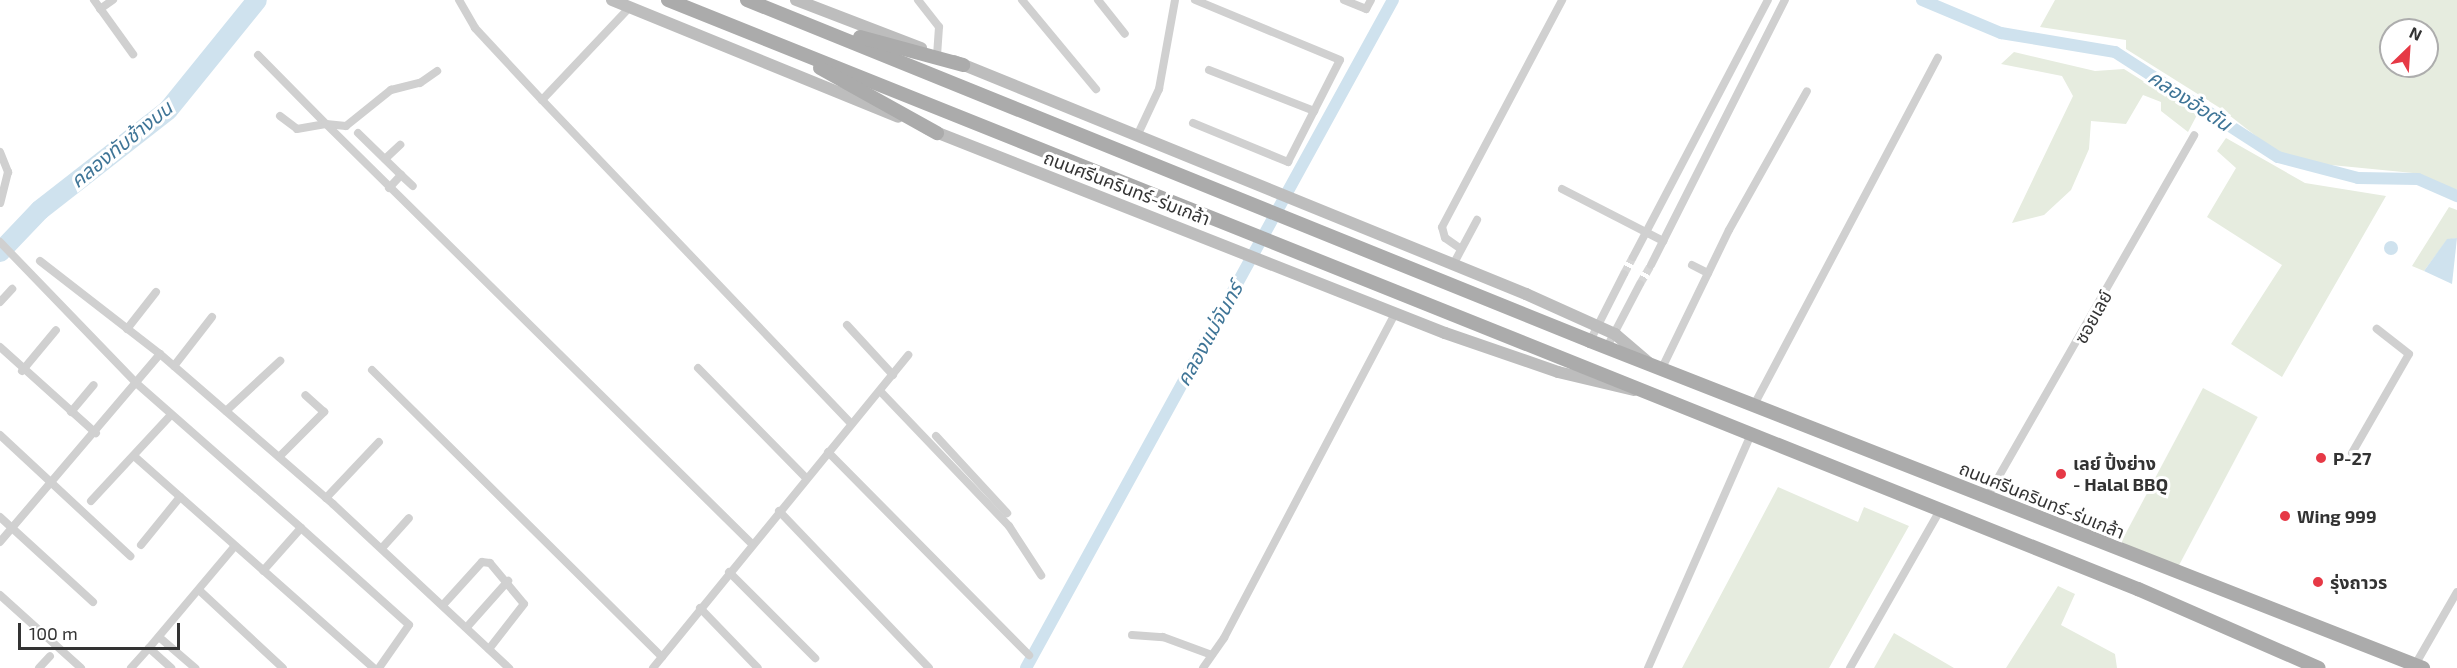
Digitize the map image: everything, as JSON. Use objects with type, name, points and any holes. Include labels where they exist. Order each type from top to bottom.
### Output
[{"type":"main road","name":"ถนนศรีนครินทร์-ร่มเกล้า","points":[[612,0],[937,133],[1395,313],[1558,372],[1636,391]]},
{"type":"main road","name":"ถนนศรีนครินทร์-ร่มเกล้า","points":[[668,0],[1241,228],[1636,391],[1940,510],[2319,668]]},
{"type":"main road","name":"ถนนศรีนครินทร์-ร่มเกล้า","points":[[747,0],[1590,341],[2419,667]]},
{"type":"main road","name":"ถนนศรีนครินทร์-ร่มเกล้า","points":[[796,0],[1138,134],[1454,263],[1615,334],[1655,366]]},
{"type":"main road","points":[[800,20],[963,65]]},
{"type":"main road","points":[[770,41],[937,133]]},
{"type":"street","points":[[94,0],[133,54]]},
{"type":"street","points":[[100,9],[113,0]]},
{"type":"street","points":[[459,0],[475,27],[542,100],[852,423]]},
{"type":"street","points":[[918,0],[939,27],[937,54]]},
{"type":"street","points":[[1022,0],[1096,89]]},
{"type":"street","points":[[1098,0],[1125,34]]},
{"type":"street","points":[[1138,134],[1164,73],[1175,0]]},
{"type":"street","points":[[1193,123],[1288,162],[1340,60],[1195,0]]},
{"type":"street","points":[[1344,0],[1366,9],[1371,0]]},
{"type":"street","points":[[1461,249],[1445,238],[1442,227],[1562,0]]},
{"type":"street","points":[[1633,257],[1768,0]]},
{"type":"street","points":[[1651,265],[1785,0]]},
{"type":"street","points":[[542,100],[630,7]]},
{"type":"street","points":[[258,55],[389,188],[752,544]]},
{"type":"street","points":[[1755,405],[1938,58]]},
{"type":"street","points":[[1209,70],[1314,111]]},
{"type":"street","points":[[280,116],[297,129],[326,124],[355,123],[391,90],[420,83],[437,71]]},
{"type":"street","points":[[1655,366],[1807,91]]},
{"type":"street","points":[[358,132],[413,186]]},
{"type":"street","name":"ซอยเลย์","points":[[1987,497],[2194,135]]},
{"type":"street","points":[[385,159],[400,145]]},
{"type":"street","points":[[0,152],[8,172],[0,203]]},
{"type":"street","points":[[389,188],[401,175]]},
{"type":"street","points":[[1562,189],[1663,241]]},
{"type":"street","points":[[1454,263],[1477,220]]},
{"type":"street","points":[[0,242],[135,382],[410,625],[379,668]]},
{"type":"street","points":[[40,261],[160,354],[226,411],[382,548],[509,668]]},
{"type":"street","points":[[1692,265],[1708,273]]},
{"type":"street","points":[[1590,341],[1624,274]]},
{"type":"street","points":[[1607,347],[1640,284]]},
{"type":"street","points":[[0,302],[12,289]]},
{"type":"street","points":[[127,329],[156,292]]},
{"type":"street","points":[[1203,668],[1395,313]]},
{"type":"street","points":[[174,366],[212,317]]},
{"type":"street","points":[[847,325],[892,375]]},
{"type":"street","points":[[2352,453],[2409,354],[2377,329]]},
{"type":"street","points":[[22,371],[56,330]]},
{"type":"street","points":[[0,347],[22,371],[96,433]]},
{"type":"street","points":[[0,542],[96,433],[160,354]]},
{"type":"street","points":[[653,668],[908,355]]},
{"type":"street","points":[[226,411],[280,362]]},
{"type":"street","points":[[698,368],[806,478]]},
{"type":"street","points":[[372,370],[662,657]]},
{"type":"street","points":[[71,412],[94,385]]},
{"type":"street","points":[[880,390],[1009,526],[1041,575]]},
{"type":"street","points":[[279,457],[324,412],[305,395]]},
{"type":"street","points":[[91,501],[171,415]]},
{"type":"street","points":[[0,435],[130,556]]},
{"type":"street","points":[[1648,668],[1751,435]]},
{"type":"street","points":[[936,436],[1007,513]]},
{"type":"street","points":[[326,498],[379,442]]},
{"type":"street","points":[[939,454],[947,447]]},
{"type":"street","points":[[828,452],[1029,655]]},
{"type":"street","points":[[134,456],[374,668]]},
{"type":"street","points":[[141,544],[180,497]]},
{"type":"street","points":[[1850,668],[1940,510]]},
{"type":"street","points":[[779,511],[929,668]]},
{"type":"street","points":[[0,517],[93,602]]},
{"type":"street","points":[[382,548],[409,518]]},
{"type":"street","points":[[263,571],[302,528]]},
{"type":"street","points":[[131,668],[200,591],[235,546]]},
{"type":"street","points":[[444,605],[482,562],[508,581],[522,596],[523,610],[489,649]]},
{"type":"street","points":[[729,572],[815,658]]},
{"type":"street","points":[[467,627],[508,581]]},
{"type":"street","points":[[200,591],[283,668]]},
{"type":"street","points":[[2419,667],[2457,592]]},
{"type":"street","points":[[0,596],[81,668]]},
{"type":"street","points":[[700,608],[758,668]]},
{"type":"street","points":[[1132,635],[1162,637],[1212,655]]},
{"type":"street","points":[[159,637],[195,668]]},
{"type":"street","points":[[149,648],[171,668]]},
{"type":"street","points":[[39,668],[50,656]]},
{"type":"shaded area","points":[[2055,0],[2457,0],[2457,190],[2413,173],[2321,164],[2275,151],[2220,108],[2126,49],[2126,40],[2040,27]]},
{"type":"shaded area","points":[[2014,52],[2095,71],[2124,69],[2197,115],[2188,132],[2161,111],[2161,102],[2143,95],[2126,124],[2091,121],[2089,149],[2071,190],[2044,215],[2012,223],[2073,96],[2062,76],[2001,64]]},
{"type":"shaded area","points":[[2226,138],[2305,183],[2386,196],[2282,377],[2231,344],[2282,265],[2207,217],[2236,168],[2217,151]]},
{"type":"shaded area","points":[[2449,207],[2457,210],[2457,238],[2447,240],[2424,271],[2412,266]]},
{"type":"shaded area","points":[[2203,388],[2258,417],[2176,571],[2121,542]]},
{"type":"shaded area","points":[[1778,487],[1858,522],[1864,507],[1909,526],[1829,668],[1682,668]]},
{"type":"shaded area","points":[[2058,586],[2075,594],[2061,625],[2115,654],[2117,668],[2006,668]]},
{"type":"shaded area","points":[[1894,633],[1954,668],[1874,668]]},
{"type":"water","points":[[2457,238],[2452,284],[2424,271],[2447,239]]},
{"type":"water","points":[[2388,241],[2394,241],[2398,248],[2394,255],[2388,255],[2384,251],[2384,245]]},
{"type":"waterway","name":"คลองทับช้างบน","points":[[0,252],[40,210],[168,110],[257,0]]},
{"type":"waterway","name":"คลองแม่จันทร์","points":[[1026,668],[1393,0]]},
{"type":"waterway","name":"คลองอ้อตัน","points":[[1922,0],[2001,33],[2115,52],[2278,157],[2358,178],[2418,179],[2457,196]]},
{"type":"tunnel","points":[[1624,274],[1633,257]]},
{"type":"tunnel","points":[[1640,284],[1651,265]]},
{"type":"place","name":"P-27","points":[[2321,458]]},
{"type":"place","name":"เลย์ ปิ้งย่าง - Halal BBQ","points":[[2061,474]]},
{"type":"place","name":"Wing 999","points":[[2285,516]]},
{"type":"place","name":"รุ่งถาวร","points":[[2318,582]]}]
